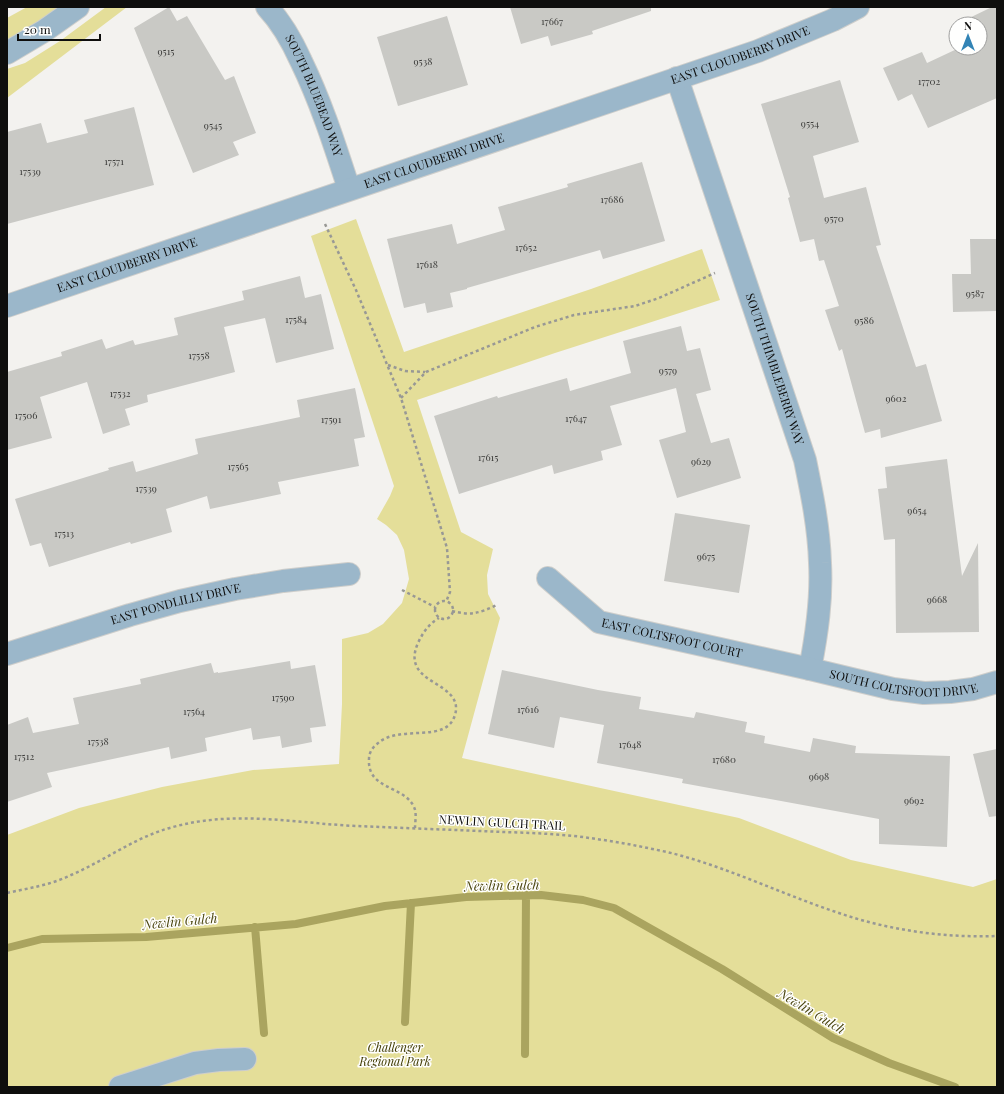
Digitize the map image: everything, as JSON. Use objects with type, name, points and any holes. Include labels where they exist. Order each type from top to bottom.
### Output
[{"type":"street","points":[[7,53],[44,31],[78,7]]},
{"type":"street","name":"SOUTH BLUEBEAD WAY","points":[[267,7],[287,32],[310,79],[322,109],[349,189]]},
{"type":"street","name":"EAST CLOUDBERRY DRIVE","points":[[7,306],[784,41],[833,20],[858,7]]},
{"type":"street","name":"SOUTH THIMBLEBERRY WAY","points":[[677,78],[805,460],[816,517],[820,563],[818,626],[810,669]]},
{"type":"street","name":"EAST PONDLILLY DRIVE","points":[[7,654],[130,615],[180,601],[235,589],[283,581],[349,574]]},
{"type":"street","name":"EAST COLTSFOOT COURT","points":[[548,578],[599,622],[810,669]]},
{"type":"street","name":"SOUTH COLTSFOOT DRIVE","points":[[810,669],[893,689],[924,693],[973,689],[997,682]]},
{"type":"street","points":[[120,1087],[195,1063],[245,1059]]},
{"type":"path","points":[[325,224],[402,398],[447,548],[450,592],[446,602]]},
{"type":"path","points":[[388,365],[405,371],[426,372],[557,319],[635,306],[659,298],[715,273]]},
{"type":"path","points":[[402,398],[426,372]]},
{"type":"path","points":[[402,590],[435,608]]},
{"type":"path","points":[[446,602],[450,604],[452,611],[450,617],[445,619],[439,618],[435,613],[435,608],[439,603],[446,602]]},
{"type":"path","points":[[452,611],[467,615],[482,612],[497,605]]},
{"type":"path","points":[[415,828],[414,807],[408,799],[400,793],[382,785],[375,779],[369,765],[369,757],[372,748],[382,739],[395,734],[409,732],[440,731],[447,727],[452,721],[456,706],[452,696],[444,688],[424,676],[415,665],[414,658],[415,649],[425,629],[439,618]]},
{"type":"path","name":"NEWLIN GULCH TRAIL","points":[[7,893],[65,878],[148,835],[173,827],[197,822],[220,818],[243,817],[352,826],[551,834],[595,838],[670,853],[782,891],[838,913],[891,927],[954,936],[997,936]]},
{"type":"green space","points":[[27,7],[64,7],[7,43],[7,18]]},
{"type":"green space","points":[[106,7],[127,7],[7,98],[7,69],[25,63],[60,41]]},
{"type":"green space","name":"Challenger Regional Park","points":[[356,219],[404,352],[591,289],[702,249],[720,300],[555,353],[417,400],[461,532],[493,549],[487,575],[488,594],[500,618],[462,758],[739,818],[851,860],[973,887],[997,879],[997,1087],[7,1087],[7,835],[79,808],[162,787],[253,770],[339,764],[342,704],[342,639],[368,633],[383,624],[402,603],[409,579],[404,550],[397,535],[377,519],[394,486],[311,236]]},
{"type":"building","points":[[169,7],[177,21],[187,16],[225,80],[234,76],[256,133],[233,142],[239,155],[193,173],[134,28]]},
{"type":"building","points":[[510,7],[651,7],[651,11],[592,31],[593,34],[551,46],[548,36],[521,44]]},
{"type":"building","points":[[992,7],[997,7],[997,98],[928,128],[912,94],[898,101],[883,68],[922,52],[927,63],[948,53],[948,56],[988,56],[988,16],[973,16]]},
{"type":"building","points":[[447,16],[468,85],[398,106],[377,37]]},
{"type":"building","points":[[840,80],[859,142],[813,156],[824,198],[866,187],[881,245],[876,246],[916,367],[926,364],[942,421],[881,438],[880,429],[865,433],[842,349],[839,351],[825,310],[839,306],[824,260],[819,261],[814,239],[800,242],[788,198],[790,197],[761,104]]},
{"type":"building","points":[[134,107],[154,185],[7,224],[7,132],[41,123],[47,143],[88,133],[84,120]]},
{"type":"building","points":[[642,162],[665,241],[603,259],[600,250],[450,293],[453,307],[427,313],[425,303],[404,308],[387,239],[452,224],[457,244],[505,230],[498,207],[568,187],[567,184]]},
{"type":"building","points":[[970,239],[997,239],[997,311],[953,312],[952,274],[971,274]]},
{"type":"building","points":[[300,276],[305,298],[321,294],[334,349],[276,363],[265,318],[224,327],[235,372],[147,395],[148,402],[125,409],[130,425],[103,434],[87,382],[40,397],[52,438],[7,450],[7,372],[62,356],[61,352],[102,339],[106,349],[133,340],[135,345],[178,335],[174,318],[244,300],[242,291]]},
{"type":"building","points":[[681,326],[687,351],[700,348],[711,390],[696,394],[711,443],[729,438],[741,478],[677,498],[659,440],[686,432],[676,388],[610,406],[622,445],[601,451],[603,460],[554,474],[552,465],[459,494],[434,416],[497,396],[498,398],[567,378],[570,391],[631,373],[623,341]]},
{"type":"building","points":[[355,388],[365,437],[354,439],[359,466],[278,482],[281,494],[210,509],[207,496],[166,509],[172,532],[131,544],[130,542],[49,567],[41,543],[30,546],[15,499],[109,470],[108,468],[133,461],[136,472],[198,454],[195,439],[300,417],[297,400]]},
{"type":"building","points":[[947,459],[962,576],[978,543],[979,632],[896,633],[895,539],[884,540],[878,489],[887,488],[885,467]]},
{"type":"building","points":[[675,513],[750,525],[739,593],[664,581]]},
{"type":"building","points":[[290,661],[291,669],[315,665],[326,726],[310,728],[312,742],[282,748],[280,736],[253,740],[251,728],[205,738],[207,751],[171,759],[169,747],[47,773],[52,787],[7,802],[7,725],[28,717],[33,733],[79,724],[73,698],[141,684],[140,679],[211,663],[214,673],[218,673]]},
{"type":"building","points":[[502,670],[598,690],[641,697],[639,709],[694,718],[696,712],[747,722],[745,732],[765,736],[764,743],[810,752],[813,738],[856,746],[855,753],[950,756],[947,847],[879,844],[879,819],[682,783],[683,779],[597,763],[604,725],[560,717],[554,748],[488,734]]},
{"type":"building","points":[[997,749],[997,816],[989,817],[973,754]]},
{"type":"waterway","points":[[525,1054],[526,895]]},
{"type":"waterway","name":"Newlin Gulch","points":[[7,948],[42,939],[146,937],[296,924],[385,906],[466,897],[541,895],[583,900],[614,908],[722,969],[833,1038],[889,1063],[955,1087]]},
{"type":"waterway","points":[[405,1022],[411,903]]},
{"type":"waterway","points":[[255,927],[264,1033]]}]
